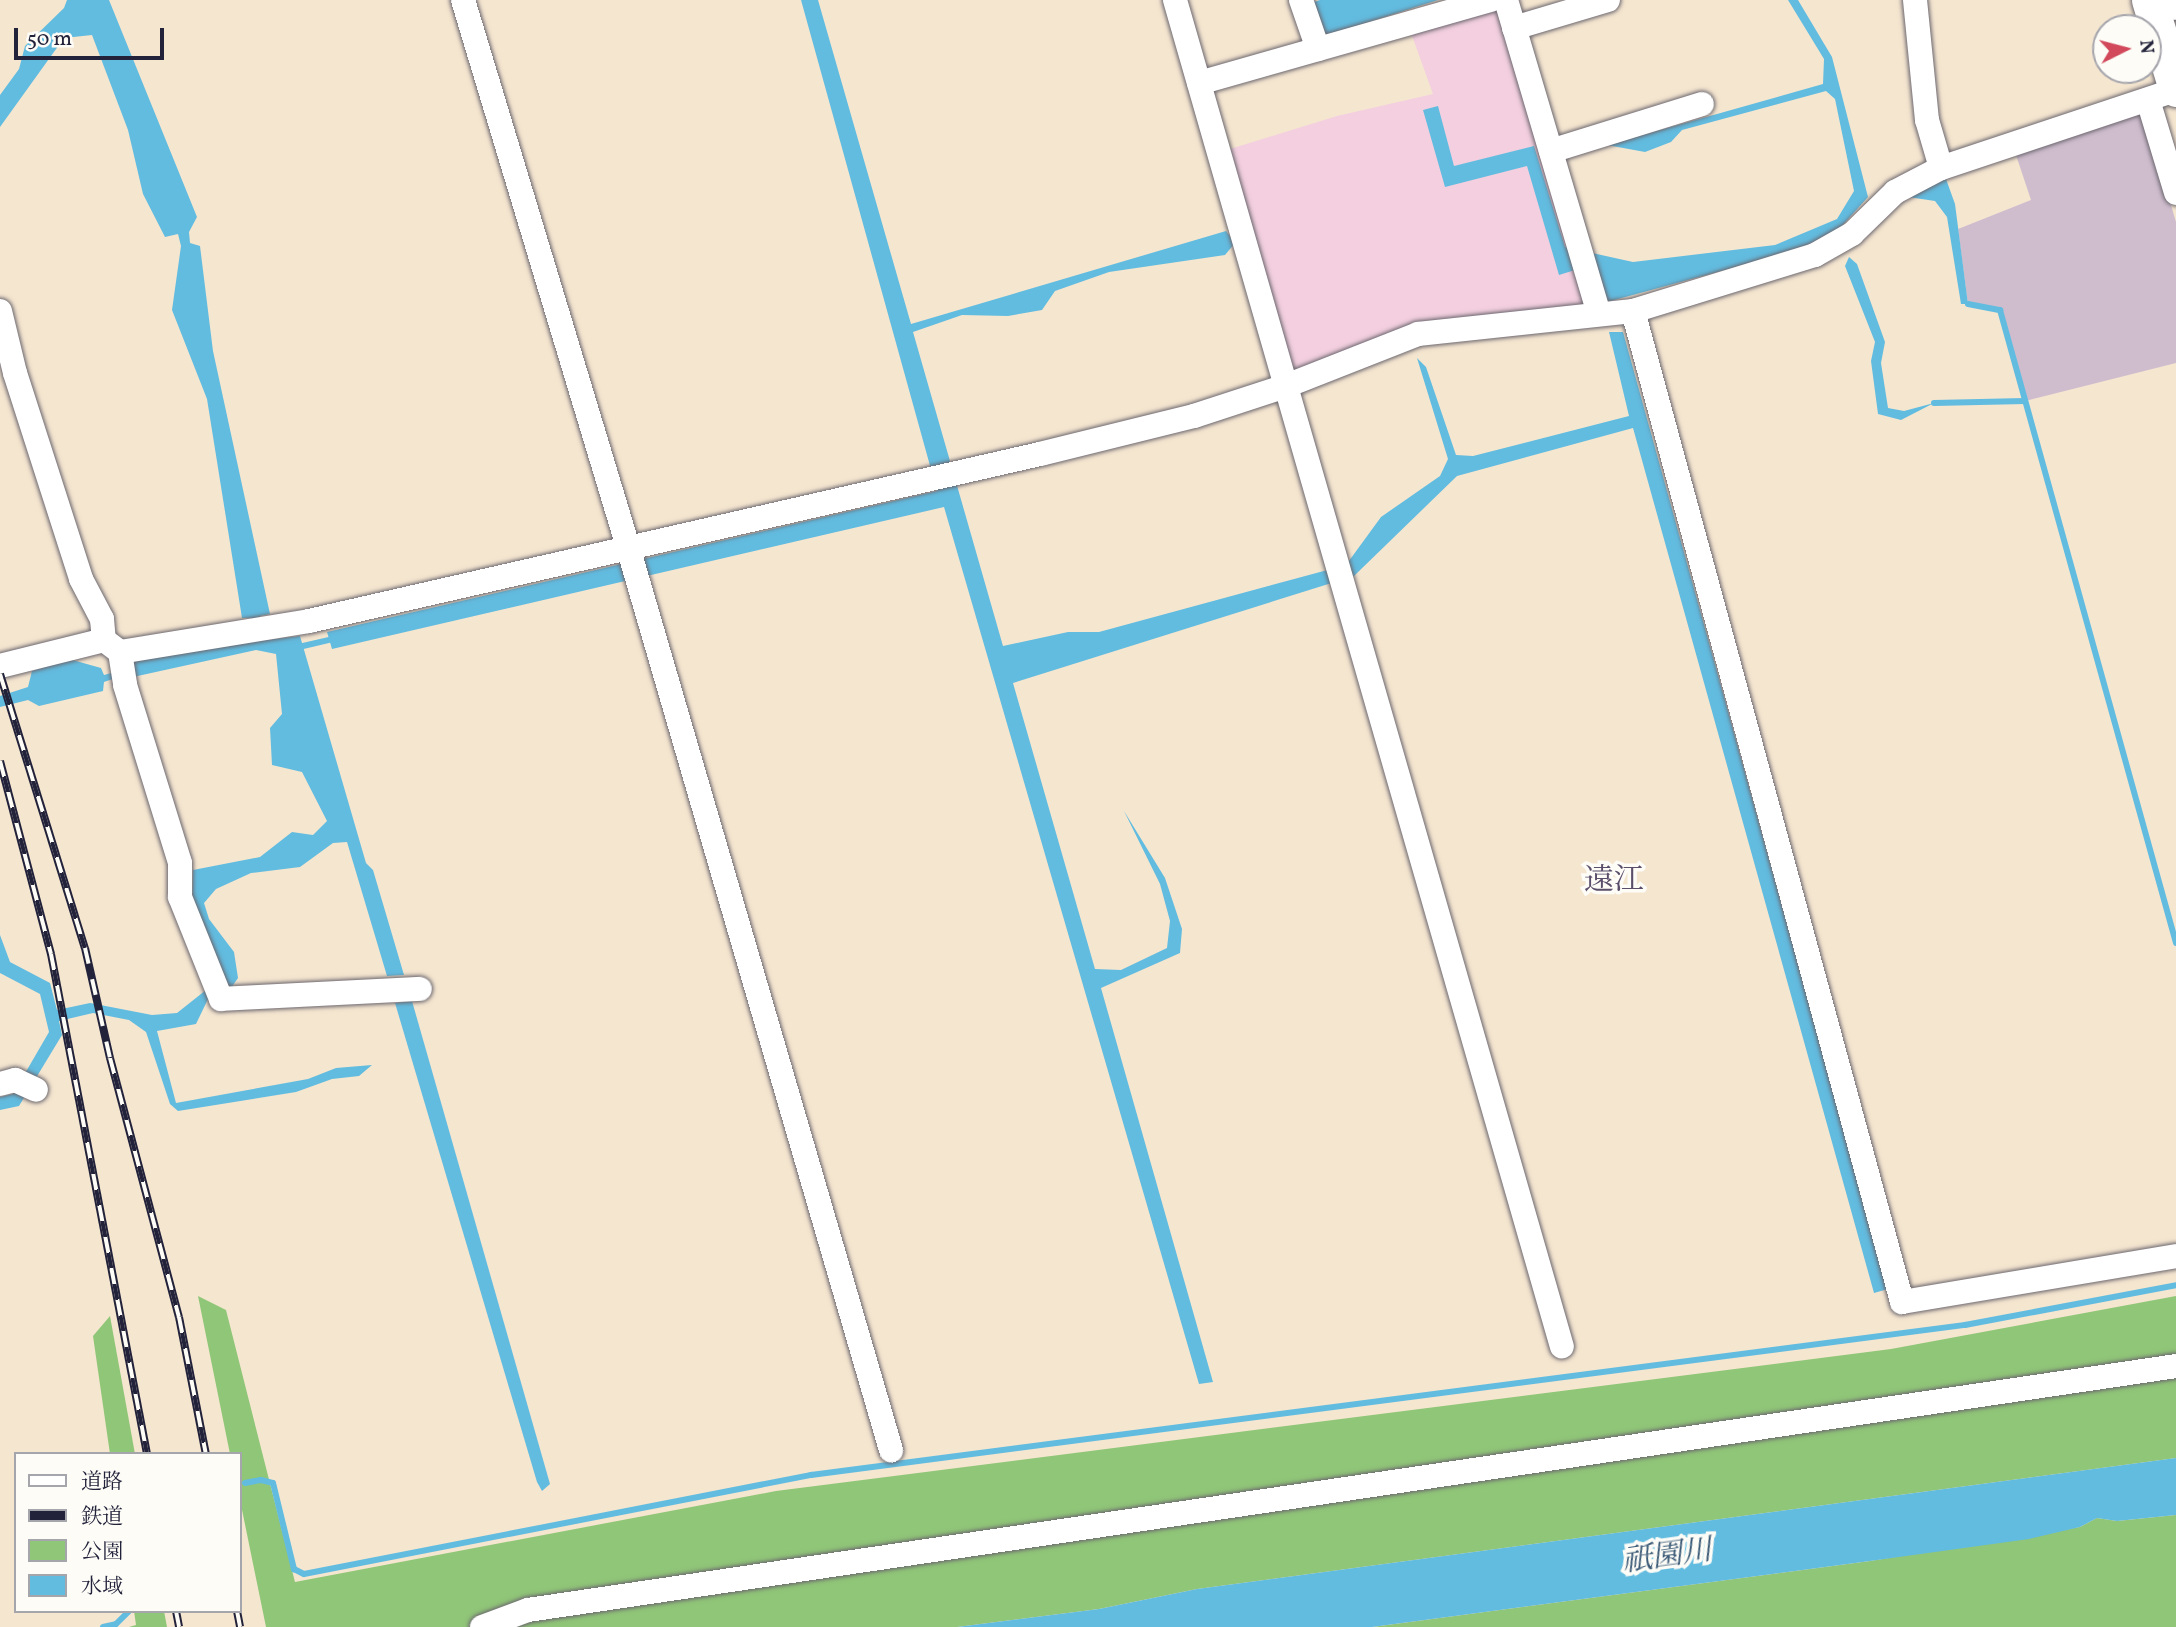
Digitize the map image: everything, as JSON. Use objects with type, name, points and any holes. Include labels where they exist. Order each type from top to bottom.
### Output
[{"type":"highway","points":[[2149,0],[2167,93]]},
{"type":"street","points":[[463,0],[630,552],[891,1450]]},
{"type":"street","points":[[1175,0],[1562,1347]]},
{"type":"street","points":[[1301,0],[1318,49]]},
{"type":"street","points":[[1199,83],[1491,0]]},
{"type":"street","points":[[1506,0],[1599,314]]},
{"type":"street","points":[[1514,28],[1608,0]]},
{"type":"street","points":[[1914,0],[1927,120],[1941,168]]},
{"type":"street","points":[[0,666],[118,660],[630,552],[1194,416],[1286,386],[1418,334],[1633,311],[1815,255],[1853,234],[1895,192],[1941,168],[2167,93],[2176,193]]},
{"type":"street","points":[[1551,151],[1702,104]]},
{"type":"street","points":[[0,311],[8,375],[81,579],[102,619],[118,660],[180,863],[180,897],[221,999],[407,989]]},
{"type":"street","points":[[1633,311],[1902,1302],[2176,1256]]},
{"type":"street","points":[[482,1627],[528,1610],[2176,1366]]},
{"type":"shaded area","points":[[1501,0],[1589,310],[1421,327],[1277,378],[1214,154],[1337,116],[1433,94],[1406,19]]},
{"type":"shaded area","points":[[2129,114],[2144,114],[2176,222],[2176,363],[2025,401],[2000,310],[1968,304],[1958,229],[2031,200],[2015,152]]},
{"type":"green space","points":[[198,1296],[226,1310],[295,1582],[776,1491],[1891,1349],[2176,1296],[2176,1458],[1197,1589],[1099,1609],[957,1627],[266,1627],[242,1510],[242,1452],[230,1452]]},
{"type":"green space","points":[[110,1316],[135,1452],[110,1452],[93,1336]]},
{"type":"green space","points":[[2176,1515],[2176,1627],[1372,1627],[1870,1561],[2080,1527],[2097,1518],[2117,1521]]},
{"type":"green space","points":[[134,1613],[164,1613],[167,1627],[129,1627],[136,1625]]},
{"type":"water","points":[[67,0],[109,0],[197,217],[189,232],[190,243],[200,246],[213,351],[270,614],[260,616],[266,640],[300,636],[366,863],[373,870],[404,975],[387,976],[347,842],[333,843],[300,867],[251,873],[216,889],[204,903],[209,919],[234,952],[238,978],[231,988],[220,984],[192,911],[193,870],[260,857],[292,832],[313,835],[327,821],[302,772],[272,765],[270,728],[282,714],[276,654],[256,650],[133,677],[130,673],[104,682],[103,691],[39,706],[28,700],[0,707],[0,696],[28,687],[32,671],[69,659],[101,668],[104,675],[130,668],[128,662],[254,639],[251,618],[242,618],[207,399],[172,310],[181,246],[178,234],[165,237],[143,194],[128,130],[92,35],[64,38],[0,127],[0,95],[19,69],[25,46],[64,8]]},
{"type":"water","points":[[801,0],[818,0],[911,324],[1226,231],[1235,243],[1225,255],[1109,272],[1055,291],[1042,310],[1008,316],[962,315],[913,332],[1003,646],[1068,632],[1099,632],[1346,565],[1381,517],[1440,476],[1448,459],[1417,358],[1426,367],[1456,455],[1473,456],[1629,416],[1609,332],[1623,332],[1888,1289],[1874,1293],[1633,428],[1457,476],[1354,576],[1013,683],[1095,969],[1121,970],[1167,948],[1170,921],[1160,884],[1124,811],[1165,878],[1182,929],[1180,953],[1101,988],[1213,1382],[1199,1384],[944,507],[332,649],[327,632],[937,491]]},
{"type":"water","points":[[1320,0],[1438,0],[1325,36],[1311,3]]},
{"type":"water","points":[[1788,0],[1798,0],[1832,57],[1868,197],[1840,228],[1798,250],[1607,302],[1575,270],[1559,275],[1527,166],[1445,187],[1423,110],[1438,106],[1454,166],[1534,146],[1565,247],[1633,262],[1775,245],[1837,219],[1854,191],[1835,99],[1826,91],[1682,130],[1671,142],[1645,152],[1607,145],[1823,84],[1824,59]]},
{"type":"water","points":[[1946,179],[1955,204],[1968,304],[1961,304],[1947,217],[1935,201],[1908,197]]},
{"type":"water","points":[[1849,257],[1857,264],[1885,342],[1881,363],[1888,408],[1904,411],[1934,403],[1901,420],[1878,414],[1871,361],[1875,342],[1845,266]]},
{"type":"water","points":[[0,935],[10,962],[50,983],[57,1010],[90,1003],[152,1015],[177,1013],[206,990],[209,997],[196,1024],[157,1031],[176,1103],[308,1079],[336,1068],[372,1065],[359,1076],[332,1079],[296,1092],[178,1111],[170,1104],[146,1032],[129,1020],[93,1013],[59,1021],[62,1035],[19,1106],[0,1110],[0,1097],[13,1094],[49,1032],[40,994],[0,973]]},
{"type":"water","points":[[412,1001],[550,1484],[542,1491],[537,1482],[395,1003]]},
{"type":"water","name":"祇園川","points":[[2176,1458],[2176,1515],[2117,1521],[2097,1518],[2080,1527],[2029,1539],[1372,1627],[957,1627],[1099,1609],[1197,1589]]},
{"type":"waterway","points":[[1968,304],[2000,310],[2176,943]]},
{"type":"waterway","points":[[1934,403],[2025,401]]},
{"type":"waterway","points":[[303,646],[329,640]]},
{"type":"waterway","points":[[245,1483],[261,1480],[273,1483],[294,1569],[304,1574],[811,1475],[1965,1325],[2176,1285]]},
{"type":"waterway","points":[[103,1627],[116,1624],[127,1613]]},
{"type":"railway","points":[[0,674],[85,948],[110,1058],[179,1317],[206,1452]]},
{"type":"railway","points":[[0,761],[51,954],[147,1452]]},
{"type":"railway","points":[[176,1613],[179,1627]]},
{"type":"railway","points":[[237,1613],[240,1627]]},
{"type":"district","name":"遠江","points":[[1614,881]]}]
